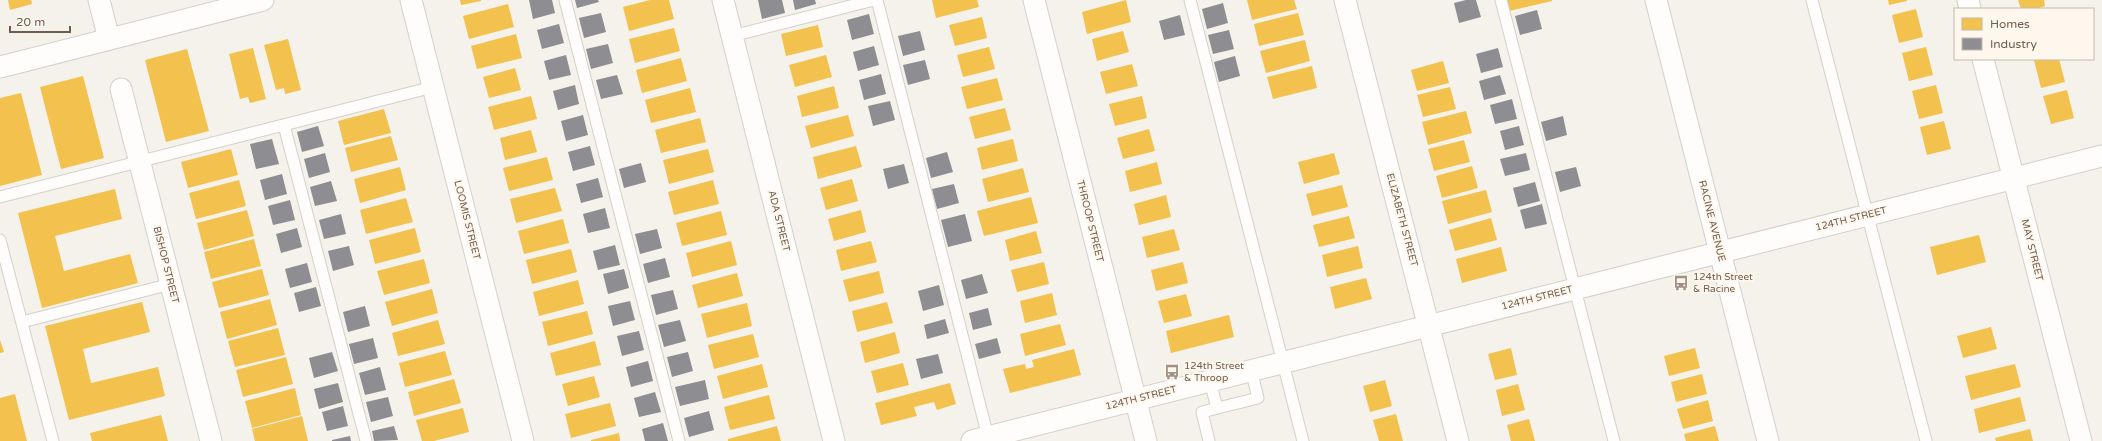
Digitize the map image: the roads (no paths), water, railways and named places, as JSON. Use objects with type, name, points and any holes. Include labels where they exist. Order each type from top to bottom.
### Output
[{"type":"street","points":[[99,0],[109,39]]},
{"type":"street","points":[[0,67],[263,0]]},
{"type":"street","name":"LOOMIS STREET","points":[[410,0],[523,441]]},
{"type":"street","name":"ADA STREET","points":[[723,0],[834,441]]},
{"type":"street","name":"THROOP STREET","points":[[1034,0],[1146,441]]},
{"type":"street","name":"ELIZABETH STREET","points":[[1344,0],[1458,441]]},
{"type":"street","name":"RACINE AVENUE","points":[[1656,0],[1768,441]]},
{"type":"street","name":"MAY STREET","points":[[1983,60],[2081,441]]},
{"type":"street","name":"BISHOP STREET","points":[[121,89],[211,441]]},
{"type":"street","name":"124TH STREET","points":[[983,440],[1251,370],[2102,156]]},
{"type":"lane","points":[[565,0],[679,441]]},
{"type":"lane","points":[[732,36],[876,0],[983,440]]},
{"type":"lane","points":[[1190,0],[1303,441]]},
{"type":"lane","points":[[1501,0],[1614,441]]},
{"type":"lane","points":[[1812,0],[1926,441]]},
{"type":"lane","points":[[0,197],[433,87]]},
{"type":"lane","points":[[284,125],[366,441]]},
{"type":"lane","points":[[0,240],[53,441]]},
{"type":"lane","points":[[22,322],[171,284]]},
{"type":"lane","points":[[1209,441],[1202,412],[1258,398],[1251,370]]},
{"type":"lane","points":[[1210,381],[1217,408]]},
{"type":"place","name":"124th Street & Racine","points":[[1681,283]]},
{"type":"place","name":"124th Street & Throop","points":[[1172,372]]}]
